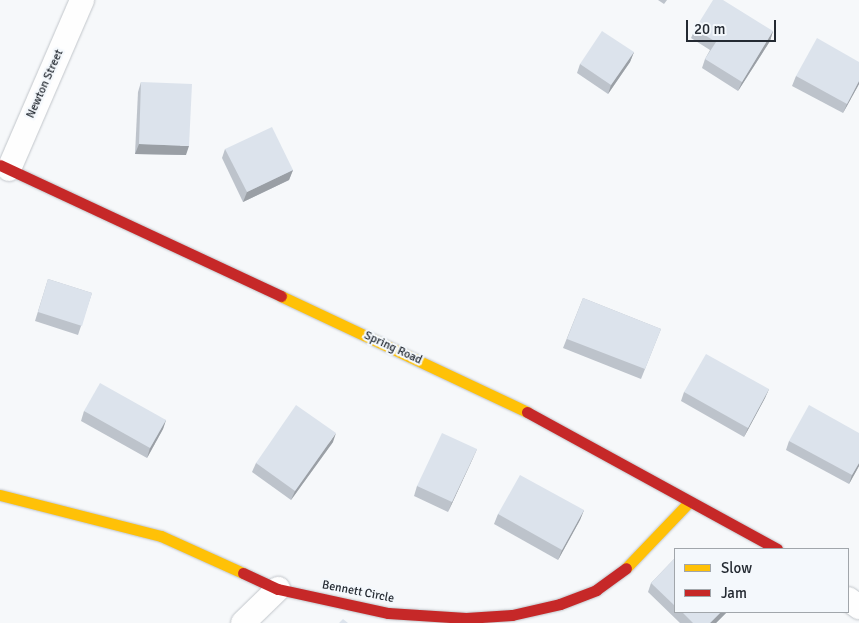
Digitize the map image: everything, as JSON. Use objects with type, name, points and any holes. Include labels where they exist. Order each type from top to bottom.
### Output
[{"type":"street","name":"Newton Street","points":[[4,167],[82,0]]},
{"type":"street","name":"Spring Road","points":[[4,167],[498,396],[775,548]]},
{"type":"street","name":"Bennett Circle","points":[[0,495],[161,536],[278,589],[388,613],[466,618],[512,614],[560,604],[596,590],[624,570],[655,541],[689,502]]},
{"type":"street","points":[[243,623],[278,589]]},
{"type":"street","points":[[849,600],[859,608]]},
{"type":"building","points":[[713,0],[723,0],[773,31],[742,82],[705,59],[716,42],[695,29]]},
{"type":"building","points":[[602,31],[634,52],[611,85],[580,64]]},
{"type":"building","points":[[817,38],[859,62],[859,81],[847,104],[796,76]]},
{"type":"building","points":[[141,82],[192,84],[189,146],[139,144]]},
{"type":"building","points":[[272,127],[293,170],[247,192],[225,149]]},
{"type":"building","points":[[48,279],[92,293],[82,326],[38,312]]},
{"type":"building","points":[[583,298],[661,329],[645,369],[567,339]]},
{"type":"building","points":[[706,354],[769,389],[748,428],[684,392]]},
{"type":"building","points":[[100,383],[166,420],[150,448],[84,411]]},
{"type":"building","points":[[296,405],[336,433],[295,491],[256,463]]},
{"type":"building","points":[[809,405],[859,433],[859,463],[852,475],[789,441]]},
{"type":"building","points":[[442,433],[477,449],[452,502],[417,486]]},
{"type":"building","points":[[520,475],[584,510],[562,550],[498,514]]},
{"type":"building","points":[[674,559],[674,605],[651,583]]},
{"type":"building","points":[[683,613],[720,613],[710,623],[693,623]]},
{"type":"building","points":[[343,619],[348,623],[339,623]]},
{"type":"traffic: slow","points":[[281,296],[527,412]]},
{"type":"traffic: slow","points":[[0,495],[161,536],[243,573]]},
{"type":"traffic: slow","points":[[626,568],[689,502]]},
{"type":"traffic: jam","points":[[0,165],[281,296]]},
{"type":"traffic: jam","points":[[527,412],[775,548]]},
{"type":"traffic: jam","points":[[243,573],[278,589],[388,613],[466,618],[512,615],[560,604],[596,590],[626,568]]}]
